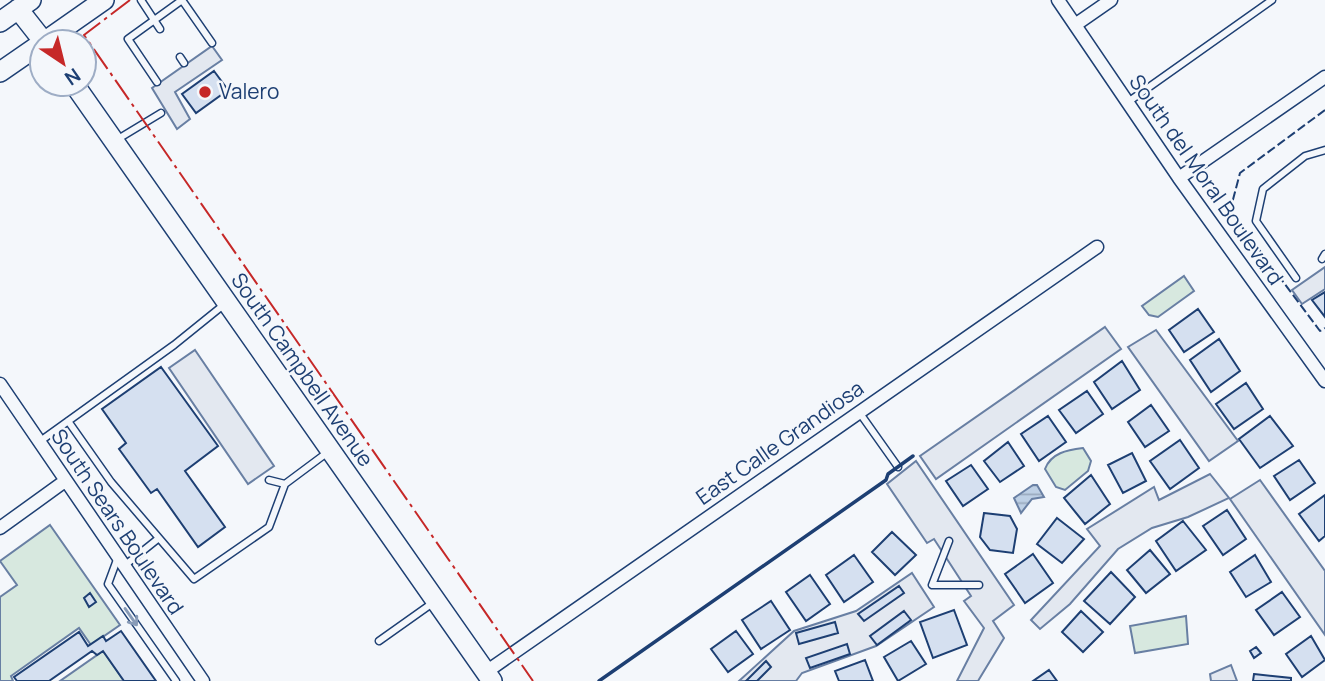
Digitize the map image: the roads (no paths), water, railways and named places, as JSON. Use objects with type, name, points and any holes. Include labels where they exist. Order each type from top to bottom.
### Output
[{"type":"main road","points":[[63,28],[104,0]]},
{"type":"main road","points":[[0,22],[24,4],[36,28]]},
{"type":"main road","points":[[0,72],[28,52]]},
{"type":"main road","name":"South Campbell Avenue","points":[[84,98],[489,677]]},
{"type":"street","name":"South del Moral Boulevard","points":[[1058,0],[1179,178],[1325,381]]},
{"type":"street","points":[[1075,25],[1111,0]]},
{"type":"street","points":[[1179,178],[1325,77]]},
{"type":"street","name":"East Calle Grandiosa","points":[[489,677],[859,411],[1097,247]]},
{"type":"street","name":"South Sears Boulevard","points":[[0,384],[203,681]]},
{"type":"street","points":[[0,528],[65,481]]},
{"type":"lane","points":[[141,0],[160,29]]},
{"type":"lane","points":[[156,82],[128,39],[182,0],[212,43]]},
{"type":"lane","points":[[1128,103],[1272,0]]},
{"type":"lane","points":[[115,141],[161,113]]},
{"type":"lane","points":[[1296,278],[1256,221],[1263,189],[1305,156],[1325,150]]},
{"type":"lane","points":[[39,442],[174,345],[227,302]]},
{"type":"lane","points":[[859,411],[898,467]]},
{"type":"lane","points":[[68,421],[111,482],[194,579],[269,527],[285,484],[330,451]]},
{"type":"lane","points":[[269,480],[285,484]]},
{"type":"lane","points":[[159,538],[121,562],[108,584],[176,681]]},
{"type":"lane","points":[[949,541],[932,585],[979,585]]},
{"type":"lane","points":[[379,641],[435,600]]},
{"type":"water","points":[[1037,485],[1044,497],[1032,499],[1021,513],[1014,498]]},
{"type":"place","name":"Valero","points":[[205,92]]}]
